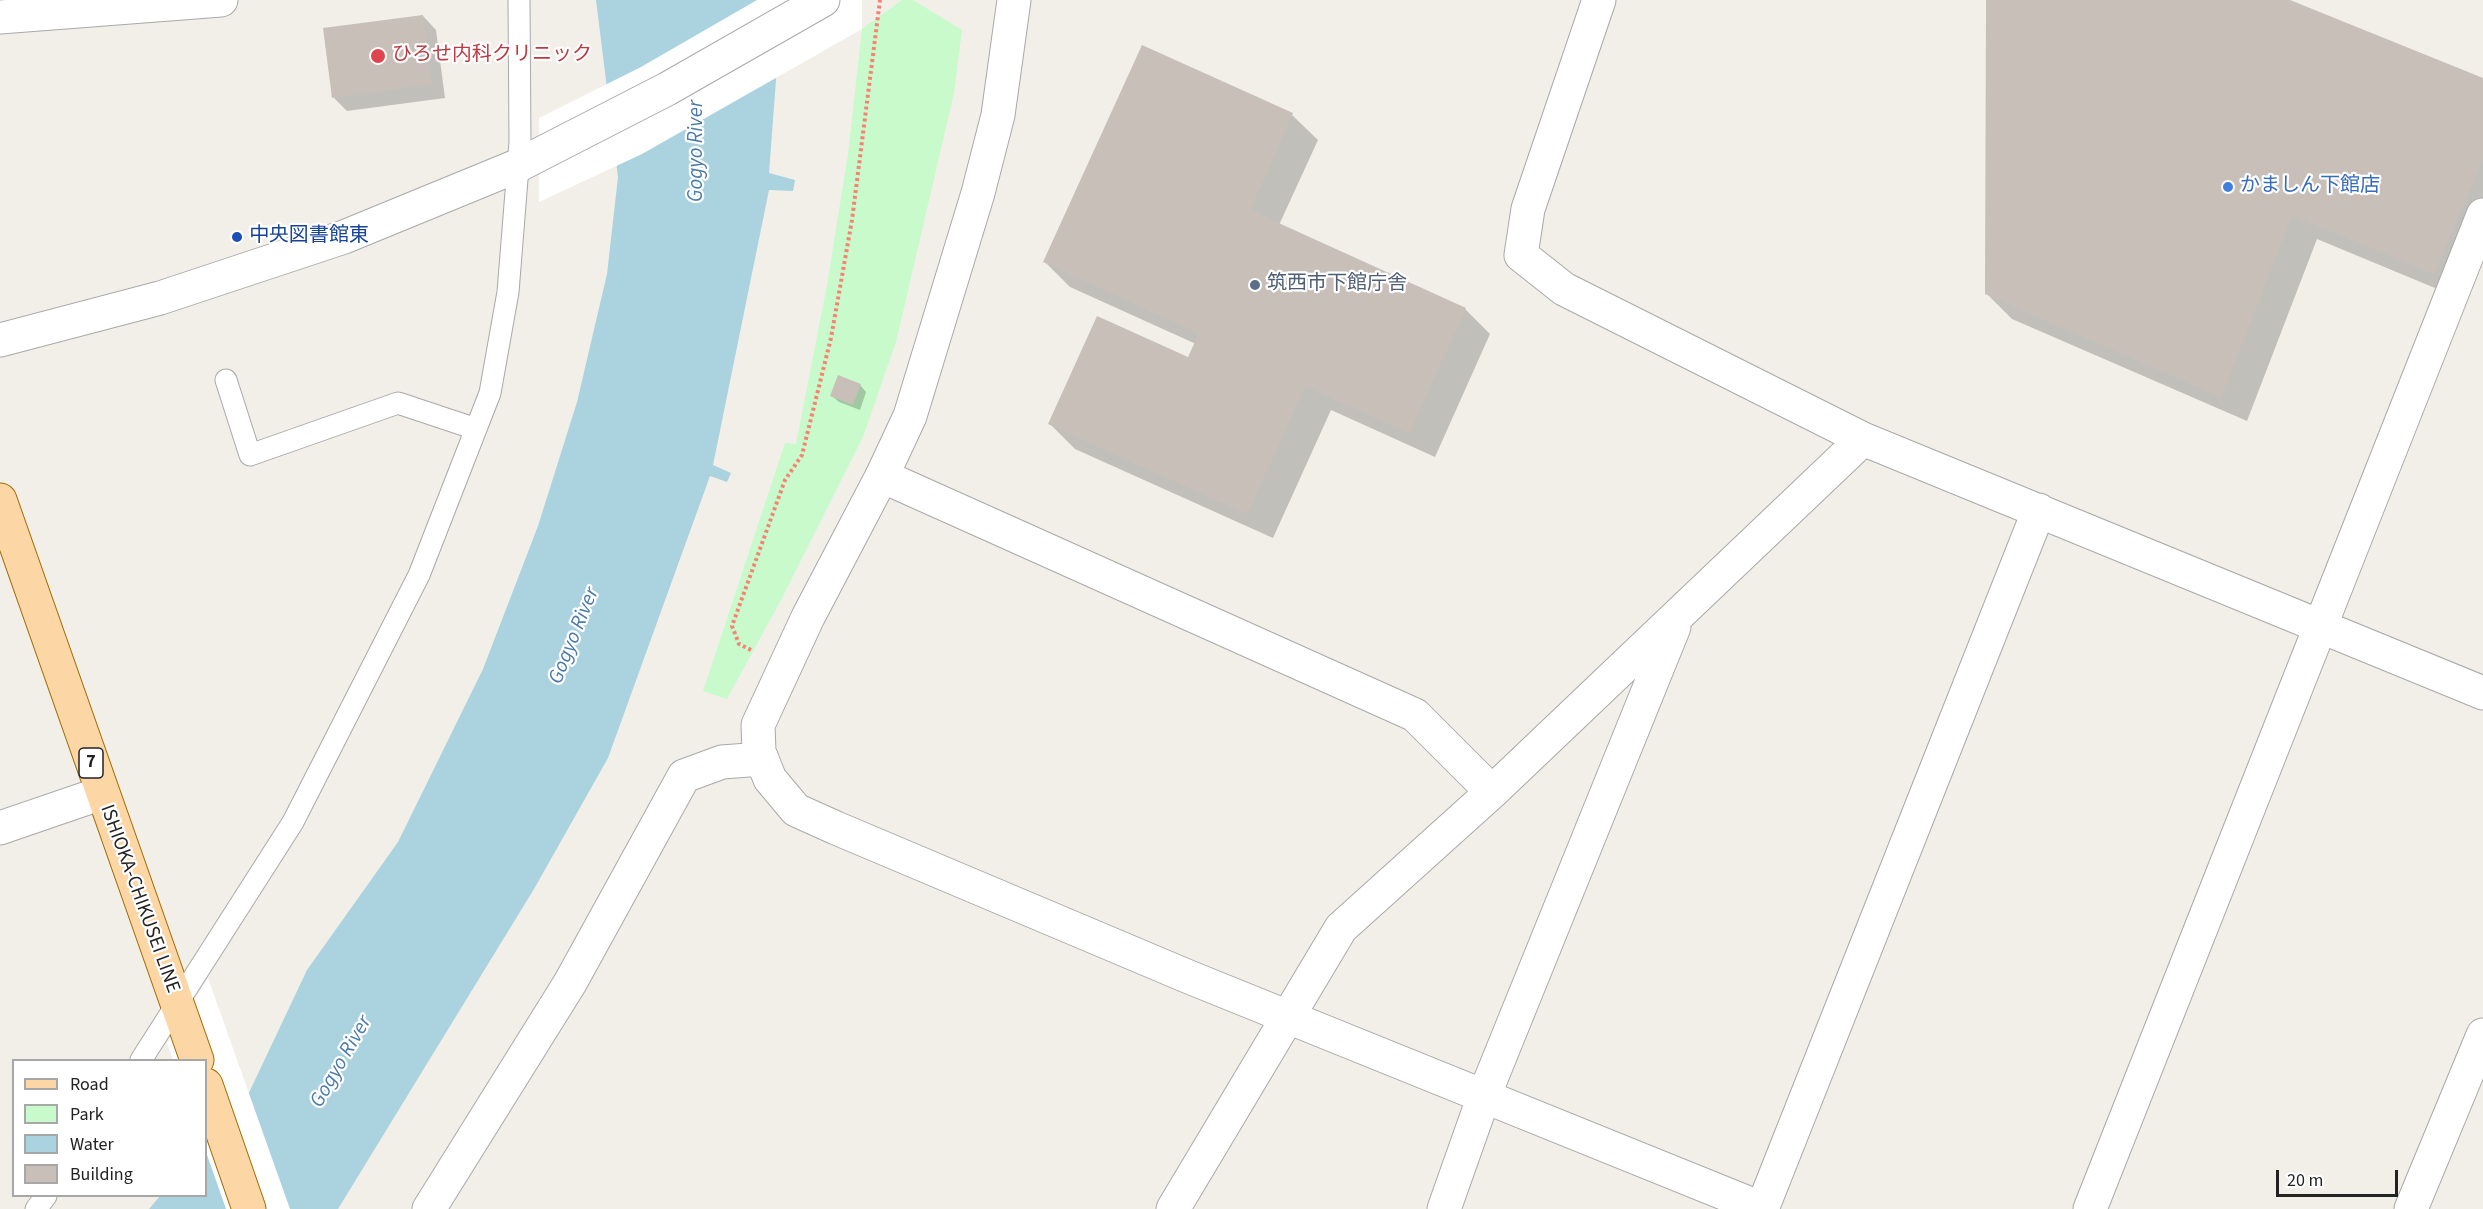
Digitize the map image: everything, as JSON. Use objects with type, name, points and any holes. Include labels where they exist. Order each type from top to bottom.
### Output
[{"type":"main road","name":"ISHIOKA-CHIKUSEI LINE","points":[[0,500],[197,1059]]},
{"type":"main road","points":[[207,1088],[249,1209]]},
{"type":"street","points":[[0,17],[76,5],[221,0]]},
{"type":"street","points":[[0,340],[160,298],[344,237],[528,161],[668,89],[823,0]]},
{"type":"street","points":[[1014,0],[998,115],[975,204],[910,416],[882,476],[808,617],[758,725],[762,759],[770,779],[796,810],[1288,1017],[1762,1209],[2040,510]]},
{"type":"street","points":[[1599,0],[1528,209],[1521,255],[1564,290],[1863,439],[2483,693]]},
{"type":"street","points":[[2090,1209],[2483,215]]},
{"type":"street","points":[[1173,1209],[1341,928],[1492,792],[1863,439]]},
{"type":"street","points":[[882,476],[1415,715],[1492,792]]},
{"type":"street","points":[[1444,1209],[1484,1096],[1678,617]]},
{"type":"street","points":[[429,1209],[570,983],[684,776],[722,762],[762,759]]},
{"type":"street","points":[[0,828],[102,793]]},
{"type":"street","points":[[2411,1209],[2483,1035]]},
{"type":"lane","points":[[142,1059],[181,1017],[293,822],[419,575],[490,393],[528,161],[519,0]]},
{"type":"lane","points":[[226,380],[250,455],[398,403],[476,429]]},
{"type":"lane","points":[[36,1209],[45,1197]]},
{"type":"path","points":[[760,655],[739,644],[732,626],[785,480],[802,455],[818,394],[831,338],[852,220],[880,0]]},
{"type":"green space","points":[[902,0],[913,0],[962,30],[954,93],[896,342],[863,437],[781,600],[727,699],[703,691],[785,443],[796,444],[827,285],[848,154],[862,29]]},
{"type":"water","name":"Gogyo River","points":[[596,0],[782,0],[769,173],[795,180],[793,191],[769,190],[713,465],[731,473],[727,482],[710,476],[608,758],[534,889],[338,1209],[149,1209],[159,1197],[207,1197],[207,1142],[246,1099],[307,970],[398,842],[483,669],[538,526],[577,402],[607,274],[618,177]]},
{"type":"pier","points":[[757,0],[862,0],[862,29],[642,154],[539,202],[539,118],[641,67]]},
{"type":"pier","points":[[208,978],[290,1209],[226,1209],[207,1155],[207,1059],[173,1059],[167,1043]]},
{"type":"building","name":"かましん下館店","points":[[1986,0],[2290,0],[2483,78],[2483,158],[2434,274],[2292,215],[2221,397],[1985,294]]},
{"type":"building","name":"ひろせ内科クリニック","points":[[423,15],[432,84],[332,98],[323,28]]},
{"type":"building","name":"筑西市下館庁舎","points":[[1142,45],[1293,113],[1250,210],[1466,308],[1409,433],[1305,386],[1247,514],[1048,424],[1097,316],[1188,357],[1199,333],[1043,262]]},
{"type":"building","points":[[838,375],[861,384],[853,405],[830,396]]},
{"type":"place","name":"ひろせ内科クリニック","points":[[378,56]]},
{"type":"place","name":"かましん下館店","points":[[2228,187]]},
{"type":"place","name":"中央図書館東","points":[[237,237]]},
{"type":"place","name":"筑西市下館庁舎","points":[[1255,285]]}]
